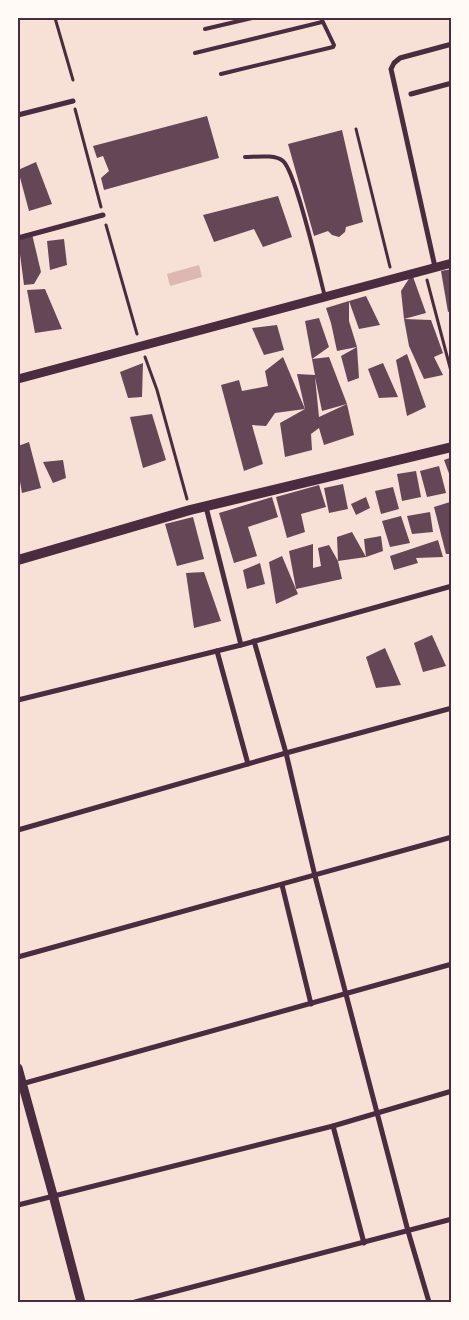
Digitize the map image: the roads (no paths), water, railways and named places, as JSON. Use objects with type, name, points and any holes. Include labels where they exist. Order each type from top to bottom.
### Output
[{"type":"main road","points":[[18,560],[190,510],[452,447]]},
{"type":"street","points":[[436,267],[391,69],[400,58],[452,44]]},
{"type":"street","points":[[411,94],[452,83]]},
{"type":"street","points":[[18,116],[73,101]]},
{"type":"street","points":[[18,238],[103,215]]},
{"type":"street","points":[[18,379],[452,263]]},
{"type":"street","points":[[206,507],[241,645]]},
{"type":"street","points":[[18,700],[241,645],[452,586]]},
{"type":"street","points":[[254,641],[286,753],[315,876],[408,1231],[429,1302]]},
{"type":"street","points":[[217,650],[248,764]]},
{"type":"street","points":[[18,830],[286,753],[452,708]]},
{"type":"street","points":[[18,957],[452,837]]},
{"type":"street","points":[[282,885],[311,1004]]},
{"type":"street","points":[[20,1084],[452,964]]},
{"type":"street","points":[[18,1068],[20,1084],[53,1195],[81,1302]]},
{"type":"street","points":[[18,1205],[333,1126],[452,1091]]},
{"type":"street","points":[[333,1126],[364,1242]]},
{"type":"street","points":[[135,1302],[452,1219]]},
{"type":"lane","points":[[205,29],[252,18]]},
{"type":"lane","points":[[195,53],[322,20],[334,45],[333,47],[221,74]]},
{"type":"lane","points":[[245,157],[277,158],[283,161],[289,170],[303,215],[324,297]]}]
